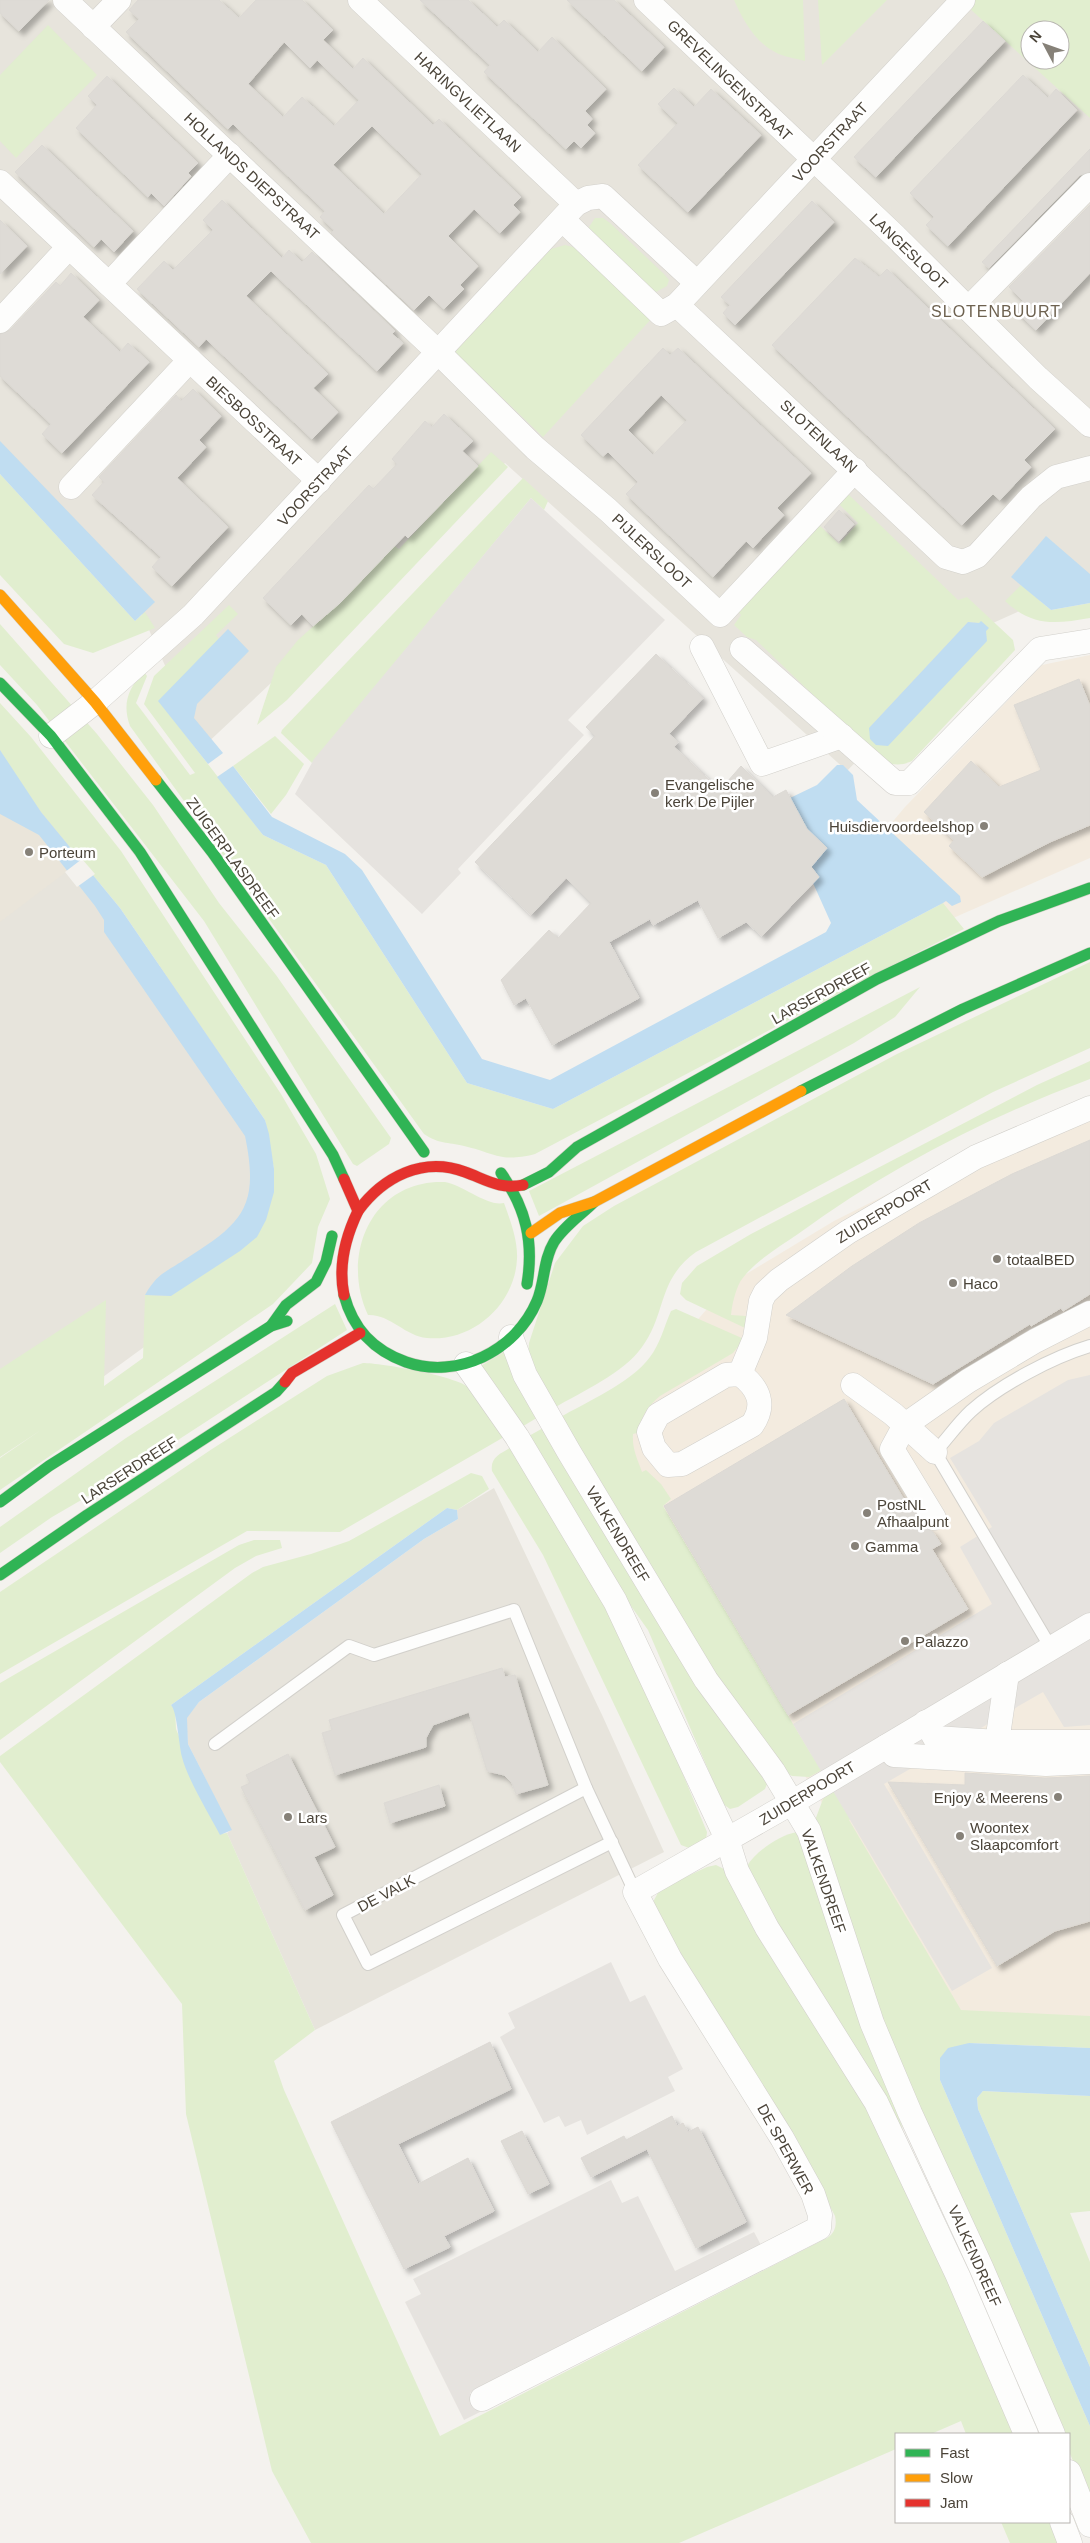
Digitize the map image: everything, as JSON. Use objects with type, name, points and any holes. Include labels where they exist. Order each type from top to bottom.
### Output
[{"type":"main road","name":"ZUIGERPLASDREEF","points":[[0,595],[95,702],[212,852],[428,1152],[409,1155]]},
{"type":"main road","points":[[0,682],[51,736],[140,852],[333,1155],[358,1211]]},
{"type":"main road","name":"LARSERDREEF","points":[[512,1187],[522,1185],[558,1166],[577,1147],[877,979],[999,921],[1090,888]]},
{"type":"main road","points":[[512,1187],[491,1183],[461,1170],[427,1166],[407,1172],[381,1184],[370,1194],[358,1211],[347,1236],[342,1280],[347,1307],[360,1333],[377,1348],[398,1360],[420,1367],[444,1368],[466,1364],[482,1358],[536,1304],[552,1247],[564,1231],[594,1202],[913,1033],[1029,978],[1090,953]]},
{"type":"main road","name":"LARSERDREEF","points":[[548,1153],[577,1147]]},
{"type":"main road","points":[[502,1170],[527,1218],[531,1233],[530,1268],[521,1299]]},
{"type":"main road","points":[[342,1208],[359,1184]]},
{"type":"main road","points":[[531,1233],[548,1219],[572,1206],[594,1202]]},
{"type":"main road","points":[[271,1326],[286,1305],[312,1286],[322,1272],[336,1224]]},
{"type":"main road","points":[[332,1291],[342,1280]]},
{"type":"main road","points":[[0,1502],[49,1466],[271,1326],[295,1318]]},
{"type":"main road","points":[[360,1333],[385,1338]]},
{"type":"main road","name":"LARSERDREEF","points":[[0,1575],[87,1515],[276,1392],[292,1373],[360,1333]]},
{"type":"main road","points":[[365,1350],[377,1348]]},
{"type":"main road","name":"LARSERDREEF","points":[[276,1392],[296,1388]]},
{"type":"street","name":"HOLLANDS DIEPSTRAAT","points":[[64,0],[439,353]]},
{"type":"street","points":[[93,27],[119,0]]},
{"type":"street","name":"HARINGVLIETLAAN","points":[[360,0],[570,212]]},
{"type":"street","name":"GREVELINGENSTRAAT","points":[[646,0],[813,161]]},
{"type":"street","name":"VOORSTRAAT","points":[[677,305],[963,0]]},
{"type":"street","points":[[109,284],[230,155]]},
{"type":"street","name":"LANGESLOOT","points":[[813,161],[895,236],[1038,378],[1090,425]]},
{"type":"street","name":"BIESBOSSTRAAT","points":[[0,182],[319,481]]},
{"type":"street","points":[[968,309],[1090,185]]},
{"type":"street","name":"VOORSTRAAT","points":[[51,736],[95,702],[193,615],[570,212],[588,198],[603,196],[697,283]]},
{"type":"street","points":[[570,212],[661,314],[677,305]]},
{"type":"street","points":[[0,321],[69,247]]},
{"type":"street","name":"SLOTENLAAN","points":[[677,305],[946,557],[963,562],[977,556],[1031,497],[1056,477],[1090,468]]},
{"type":"street","name":"PIJLERSLOOT","points":[[439,353],[535,448],[608,510],[720,615],[855,470]]},
{"type":"street","points":[[71,487],[190,360]]},
{"type":"street","points":[[742,649],[895,783],[910,783],[1040,649],[1090,641]]},
{"type":"street","points":[[702,646],[762,764],[842,736]]},
{"type":"street","name":"ZUIDERPOORT","points":[[740,1374],[755,1338],[761,1301],[765,1293],[779,1280],[848,1232],[976,1157],[1090,1108]]},
{"type":"street","points":[[934,1518],[892,1449],[905,1425],[985,1371],[1035,1341],[1090,1313]]},
{"type":"street","name":"VALKENDREEF","points":[[508,1330],[525,1374],[569,1452],[706,1680],[773,1771],[809,1831],[872,2023],[906,2104],[980,2266],[1053,2433]]},
{"type":"street","name":"VALKENDREEF","points":[[466,1364],[517,1436],[615,1601],[727,1839],[737,1871],[768,1928],[876,2102],[958,2276],[1026,2433]]},
{"type":"street","points":[[740,1374],[750,1381],[761,1402],[760,1414],[752,1425],[682,1464],[668,1465],[654,1448],[649,1432],[658,1414],[726,1375],[740,1374]]},
{"type":"street","points":[[853,1385],[905,1425],[935,1452]]},
{"type":"street","name":"ZUIDERPOORT","points":[[727,1839],[1090,1625]]},
{"type":"street","points":[[996,1751],[1007,1674]]},
{"type":"street","points":[[926,1722],[935,1738],[1046,1764],[1090,1762]]},
{"type":"street","points":[[886,1746],[894,1755],[996,1751],[1090,1742]]},
{"type":"street","points":[[635,1892],[727,1839]]},
{"type":"street","name":"DE SPERWER","points":[[482,2399],[819,2228],[820,2214],[813,2194],[782,2138],[670,1959],[635,1892]]},
{"type":"street","points":[[1070,2475],[1090,2525]]},
{"type":"street","points":[[1062,2523],[1070,2543]]},
{"type":"lane","points":[[1051,1648],[935,1452],[971,1411],[1010,1385],[1067,1353],[1090,1346]]},
{"type":"lane","points":[[215,1744],[349,1646],[374,1655],[514,1610],[586,1788],[635,1892]]},
{"type":"lane","name":"DE VALK","points":[[586,1788],[343,1915],[368,1964],[612,1842]]},
{"type":"shaded area","points":[[0,0],[1090,0],[1090,589],[1057,594],[984,627],[847,771],[505,463],[202,748],[137,603],[0,456]]},
{"type":"shaded area","points":[[531,498],[665,620],[568,720],[584,735],[458,869],[461,873],[422,914],[295,794],[314,759]]},
{"type":"shaded area","points":[[1090,655],[1090,858],[951,919],[879,838],[905,807],[1042,665]]},
{"type":"shaded area","points":[[0,748],[221,1050],[302,1232],[0,1452]]},
{"type":"shaded area","name":"Porteum","points":[[0,805],[43,837],[74,866],[0,922]]},
{"type":"shaded area","name":"Palazzo","points":[[1090,1097],[1090,2034],[926,2019],[835,1824],[607,1458],[651,1373],[728,1285],[834,1221],[1015,1130]]},
{"type":"shaded area","points":[[1090,1375],[1090,1725],[1064,1727],[1043,1692],[884,1784],[992,1968],[952,1991],[793,1724],[992,1604],[960,1547],[992,1527],[950,1458],[979,1441],[994,1423],[1068,1380]]},
{"type":"shaded area","points":[[494,1488],[603,1717],[664,1852],[315,2030],[227,1833],[231,1830],[188,1744],[186,1718],[199,1702],[424,1539],[458,1519],[457,1510]]},
{"type":"shaded area","points":[[611,1962],[630,2002],[645,1995],[683,2069],[668,2077],[675,2091],[587,2135],[581,2120],[565,2127],[559,2116],[544,2123],[500,2037],[515,2028],[508,2013]]},
{"type":"shaded area","points":[[611,2180],[622,2203],[638,2196],[675,2271],[754,2232],[762,2247],[470,2393],[480,2412],[464,2420],[405,2302],[421,2294],[413,2279]]},
{"type":"green space","points":[[734,0],[803,0],[805,61],[778,54],[761,42],[746,23]]},
{"type":"green space","points":[[818,0],[887,0],[822,65]]},
{"type":"green space","points":[[975,0],[1090,0],[1090,118],[1037,70],[1070,70],[1070,20],[1020,20],[1020,54],[968,7]]},
{"type":"green space","points":[[48,25],[97,75],[16,158],[0,141],[0,75]]},
{"type":"green space","points":[[595,218],[603,218],[610,223],[664,274],[669,280],[667,286],[656,292],[647,286],[591,232],[589,227]]},
{"type":"green space","points":[[565,245],[580,249],[653,317],[543,437],[455,352],[551,249]]},
{"type":"green space","points":[[491,452],[508,467],[287,700],[257,725],[276,667],[298,640],[345,598],[394,546],[399,549]]},
{"type":"green space","points":[[0,474],[135,621],[145,612],[155,628],[93,653],[64,644],[0,575]]},
{"type":"green space","points":[[523,478],[548,501],[544,510],[531,498],[312,763],[281,733],[282,730]]},
{"type":"green space","points":[[848,494],[958,600],[967,597],[1013,640],[1015,650],[912,761],[904,764],[883,762],[756,640],[747,637],[734,625],[741,615],[737,610],[818,524],[839,544],[858,523],[838,503]],"holes":[[[968,622],[979,623],[869,728]]]},
{"type":"green space","points":[[1021,585],[1051,610],[1090,603],[1090,618],[1066,622],[1045,622],[1025,615],[1005,601]]},
{"type":"green space","points":[[229,605],[238,614],[216,635],[219,639],[159,701],[263,835],[326,865],[467,1083],[553,1109],[943,903],[964,929],[535,1154],[514,1158],[505,1157],[434,1140],[424,1134],[130,726],[127,711],[128,697],[130,690],[144,672],[147,676],[136,703],[190,775],[195,773],[144,704],[154,676]]},
{"type":"green space","points":[[0,624],[97,734],[153,805],[219,903],[276,975],[391,1138],[389,1144],[357,1166],[353,1164],[204,921],[37,705],[0,665]]},
{"type":"green space","points":[[0,703],[31,737],[121,851],[281,1094],[316,1154],[330,1199],[318,1227],[312,1263],[273,1304],[0,1490],[0,1458],[41,1430],[0,1457],[0,1369],[106,1300],[104,1386],[143,1358],[145,1295],[171,1296],[274,1192],[274,1169],[265,1120],[120,908],[41,812],[6,761],[0,750]]},
{"type":"green space","points":[[275,736],[304,764],[286,795],[271,814],[233,766]]},
{"type":"green space","points":[[1090,962],[1090,1048],[993,1092],[696,1252],[684,1263],[668,1285],[656,1322],[642,1347],[634,1356],[613,1374],[554,1408],[528,1357],[529,1343],[555,1263],[583,1226],[614,1206],[897,1054]]},
{"type":"green space","points":[[920,987],[895,1017],[854,1043],[539,1216],[529,1191]]},
{"type":"green space","points":[[1090,1061],[1090,1079],[1013,1110],[939,1146],[867,1187],[767,1255],[746,1274],[735,1294],[731,1315],[746,1316],[745,1328],[686,1300],[680,1294],[682,1283],[697,1266],[751,1234],[1037,1085]]},
{"type":"green space","points":[[445,1182],[491,1202],[504,1203],[515,1237],[517,1259],[509,1291],[500,1305],[488,1317],[475,1327],[460,1334],[444,1338],[427,1338],[412,1333],[391,1321],[368,1315],[360,1292],[358,1268],[361,1246],[369,1225],[381,1207],[398,1193],[420,1184]]},
{"type":"green space","points":[[335,1304],[347,1330],[121,1477],[52,1517],[0,1553],[0,1527],[126,1438]]},
{"type":"green space","points":[[676,1309],[744,1339],[733,1353],[660,1396],[652,1404],[643,1417],[637,1433],[633,1434],[635,1453],[642,1472],[646,1470],[661,1484],[671,1499],[663,1506],[811,1754],[825,1746],[831,1765],[809,1777],[792,1776],[785,1772],[741,1721],[559,1418],[620,1384],[642,1366],[657,1347],[671,1311]]},
{"type":"green space","points":[[504,1352],[540,1416],[520,1428],[479,1367]]},
{"type":"green space","points":[[363,1363],[417,1371],[449,1379],[468,1387],[504,1437],[340,1532],[247,1531],[0,1674],[0,1592],[212,1449],[327,1376]]},
{"type":"green space","points":[[545,1427],[765,1772],[767,1784],[765,1789],[738,1807],[730,1809],[723,1804],[648,1630],[604,1568],[527,1437]]},
{"type":"green space","points":[[511,1447],[588,1569],[646,1686],[707,1832],[706,1840],[689,1848],[681,1845],[543,1555],[492,1471],[494,1459]]},
{"type":"green space","points":[[471,1473],[482,1476],[489,1489],[457,1510],[447,1508],[171,1705],[175,1709],[176,1729],[220,1834],[227,1833],[315,2030],[274,2061],[284,2090],[440,2436],[827,2238],[834,2231],[835,2216],[800,2149],[655,1911],[653,1902],[660,1889],[707,1867],[716,1865],[726,1870],[858,2086],[1021,2433],[966,2433],[961,2421],[933,2433],[895,2433],[895,2449],[679,2543],[311,2543],[272,2471],[186,2114],[182,2004],[0,1762],[0,1756],[252,1573],[263,1567],[349,1541]]},
{"type":"green space","points":[[254,1540],[280,1540],[282,1548],[256,1556],[235,1568],[0,1740],[0,1683],[239,1545]]},
{"type":"green space","points":[[834,1790],[863,1813],[849,1820],[961,2010],[1090,2016],[1090,2048],[969,2043],[940,2080],[1090,2426],[1090,2504],[1070,2454],[1070,2433],[1062,2433],[882,2028],[814,1823],[823,1799]]},
{"type":"green space","points":[[797,1832],[903,2129],[822,2006],[747,1866],[756,1855],[769,1845],[783,1836]]},
{"type":"green space","points":[[983,2091],[1090,2096],[1090,2211],[1070,2213],[1090,2262],[1090,2367],[978,2109],[977,2098]]},
{"type":"green space","points":[[1001,2523],[1056,2523],[1065,2543],[1010,2543]]},
{"type":"water","points":[[0,441],[155,602],[135,621],[0,474]]},
{"type":"water","points":[[1046,536],[1090,574],[1090,603],[1051,610],[1011,577]]},
{"type":"water","points":[[981,621],[989,628],[986,631],[987,641],[888,746],[876,745],[870,739],[869,728],[968,622],[979,623]]},
{"type":"water","points":[[228,629],[249,651],[197,704],[194,718],[223,753],[208,764],[158,701]]},
{"type":"water","points":[[0,750],[41,812],[120,908],[265,1120],[274,1169],[274,1192],[266,1220],[257,1237],[240,1251],[171,1296],[145,1295],[153,1282],[162,1274],[220,1235],[242,1211],[248,1197],[250,1181],[245,1136],[104,932],[104,920],[95,906],[39,835],[0,814]]},
{"type":"water","points":[[837,765],[843,765],[853,775],[857,800],[960,896],[961,902],[952,906],[946,901],[553,1109],[467,1083],[326,865],[263,835],[217,777],[233,766],[272,817],[345,854],[362,870],[482,1059],[550,1080],[826,932],[831,923],[813,883],[819,877],[810,864],[827,848],[802,824],[790,798],[817,785]]},
{"type":"water","points":[[447,1508],[457,1510],[458,1519],[424,1539],[199,1702],[187,1718],[188,1744],[232,1830],[220,1835],[185,1766],[175,1714],[171,1705]]},
{"type":"water","points":[[969,2043],[1090,2048],[1090,2096],[983,2091],[977,2098],[978,2109],[1090,2367],[1090,2426],[940,2080],[940,2058],[948,2048]]},
{"type":"pier","points":[[82,859],[95,874],[77,887],[65,872]]},
{"type":"building","points":[[0,0],[49,0],[19,31],[0,13]]},
{"type":"building","points":[[138,0],[219,0],[239,18],[256,0],[302,0],[333,30],[323,40],[353,69],[363,58],[433,125],[439,119],[521,197],[513,205],[520,212],[500,233],[474,209],[448,236],[478,266],[460,285],[464,289],[444,309],[429,295],[414,310],[331,233],[334,230],[320,217],[325,211],[233,124],[228,129],[126,32],[139,19],[129,10]],"holes":[[[284,42],[310,68],[317,60],[359,100],[334,126],[302,97],[283,117],[248,84]],[[372,126],[422,174],[384,214],[333,165]]]},
{"type":"building","points":[[420,0],[468,0],[497,27],[504,20],[538,52],[552,37],[606,89],[585,111],[592,119],[587,125],[595,133],[581,148],[574,141],[566,149],[484,72],[490,65]]},
{"type":"building","points":[[567,0],[614,0],[664,47],[642,71]]},
{"type":"building","points":[[983,21],[1005,41],[876,177],[854,157]]},
{"type":"building","points":[[1023,75],[1048,98],[1056,89],[1077,110],[948,246],[926,225],[934,217],[910,193]]},
{"type":"building","points":[[107,76],[198,163],[188,173],[191,176],[164,206],[151,193],[148,197],[76,128],[97,105],[88,96]]},
{"type":"building","points":[[674,88],[694,107],[711,89],[761,135],[688,212],[638,165],[678,123],[658,104]]},
{"type":"building","points":[[42,145],[133,231],[114,252],[101,239],[94,247],[15,172]]},
{"type":"building","points":[[1090,149],[1090,172],[1080,175],[989,268],[982,262]]},
{"type":"building","points":[[222,200],[282,258],[289,250],[302,262],[312,252],[395,331],[392,334],[403,343],[377,371],[271,271],[246,296],[328,374],[313,388],[338,412],[312,439],[206,339],[199,347],[137,289],[164,261],[173,270],[213,230],[203,220]]},
{"type":"building","points":[[812,201],[834,222],[735,325],[723,313],[730,305],[721,297]]},
{"type":"building","points":[[1090,205],[1090,273],[1036,330],[1014,309],[1023,301],[1009,287]]},
{"type":"building","points":[[0,220],[27,246],[0,274]]},
{"type":"building","points":[[855,258],[879,277],[887,269],[1055,429],[1024,460],[1031,467],[1000,500],[993,494],[962,525],[772,345]]},
{"type":"building","points":[[71,273],[99,300],[83,317],[120,352],[128,343],[149,362],[62,453],[42,434],[51,424],[0,376],[0,334],[10,330],[56,282],[60,286]]},
{"type":"building","points":[[663,348],[670,355],[678,348],[811,473],[777,508],[784,515],[753,548],[746,541],[713,577],[626,494],[638,482],[608,452],[603,456],[581,435]],"holes":[[[661,395],[687,420],[653,455],[628,430]]]},
{"type":"building","points":[[193,389],[221,416],[199,440],[206,447],[177,478],[228,527],[172,586],[152,567],[161,557],[92,495],[104,482],[99,477],[176,395],[181,401]]},
{"type":"building","points":[[444,414],[473,441],[462,451],[478,466],[408,538],[405,535],[340,603],[313,626],[302,614],[291,625],[263,598],[369,485],[373,489],[397,464],[392,459],[425,421],[432,427]]},
{"type":"building","points":[[839,510],[854,524],[839,541],[824,527]]},
{"type":"building","name":"Evangelische kerk De Pijler","points":[[656,654],[703,698],[669,734],[678,742],[674,747],[720,790],[741,766],[773,797],[786,790],[807,829],[827,848],[811,867],[819,877],[762,936],[746,922],[718,938],[698,900],[653,925],[650,919],[609,942],[639,998],[552,1045],[526,998],[514,1005],[501,980],[549,930],[558,938],[591,903],[566,878],[531,915],[475,862],[595,736],[586,727]]},
{"type":"building","points":[[1079,679],[1090,706],[1090,825],[1050,842],[982,877],[949,846],[954,840],[924,812],[971,761],[999,787],[1041,770],[1014,705]]},
{"type":"building","points":[[1090,1140],[1090,1294],[1063,1311],[1061,1308],[1031,1326],[1030,1324],[933,1384],[786,1315],[852,1266],[919,1223],[1012,1174]]},
{"type":"building","points":[[844,1399],[906,1503],[908,1502],[923,1526],[933,1532],[941,1544],[932,1549],[968,1609],[788,1715],[664,1506]]},
{"type":"building","points":[[502,1668],[505,1677],[515,1675],[548,1785],[516,1794],[512,1783],[504,1775],[487,1771],[469,1712],[433,1725],[426,1738],[426,1747],[335,1775],[322,1733],[332,1730],[329,1720]]},
{"type":"building","name":"Lars","points":[[288,1754],[335,1847],[314,1857],[333,1895],[305,1910],[241,1787],[250,1783],[246,1775]]},
{"type":"building","points":[[965,1773],[1045,1778],[1090,1776],[1090,1921],[1055,1931],[997,1966],[888,1782],[965,1785]]},
{"type":"building","points":[[439,1785],[445,1806],[390,1823],[384,1803]]},
{"type":"building","points":[[490,2042],[511,2089],[398,2144],[418,2184],[468,2158],[494,2211],[444,2236],[450,2247],[404,2269],[331,2122]]},
{"type":"building","points":[[672,2116],[677,2126],[683,2123],[688,2132],[698,2127],[746,2222],[696,2248],[647,2149],[591,2177],[581,2158],[624,2136],[626,2140]]},
{"type":"building","points":[[522,2131],[549,2184],[528,2194],[501,2141]]},
{"type":"traffic: fast","points":[[0,683],[51,736],[140,852],[333,1155],[344,1179]]},
{"type":"traffic: fast","points":[[156,780],[212,852],[424,1152]]},
{"type":"traffic: fast","points":[[523,1185],[549,1172],[577,1147],[877,979],[999,921],[1090,888]]},
{"type":"traffic: fast","points":[[801,1091],[963,1009],[1090,953]]},
{"type":"traffic: fast","points":[[501,1173],[517,1199],[526,1226],[529,1254],[527,1284]]},
{"type":"traffic: fast","points":[[344,1295],[353,1318],[366,1337],[394,1357],[425,1367],[445,1367],[464,1364],[483,1357],[500,1347],[515,1334],[527,1319],[540,1294],[548,1256],[554,1242],[594,1202]]},
{"type":"traffic: fast","points":[[271,1326],[286,1305],[316,1282],[326,1262],[332,1236]]},
{"type":"traffic: fast","points":[[0,1502],[49,1466],[271,1326],[287,1321]]},
{"type":"traffic: fast","points":[[0,1575],[87,1515],[276,1392],[285,1382]]},
{"type":"traffic: slow","points":[[0,595],[95,702],[156,780]]},
{"type":"traffic: slow","points":[[531,1233],[560,1213],[594,1202],[801,1091]]},
{"type":"traffic: jam","points":[[358,1211],[379,1188],[405,1173],[419,1168],[449,1168],[500,1185],[523,1185]]},
{"type":"traffic: jam","points":[[344,1179],[358,1211],[349,1231],[342,1263],[344,1295]]},
{"type":"traffic: jam","points":[[285,1382],[292,1373],[360,1333]]},
{"type":"place","name":"Evangelische kerk De Pijler","points":[[655,793]]},
{"type":"place","name":"Huisdiervoordeelshop","points":[[984,826]]},
{"type":"place","name":"Porteum","points":[[29,852]]},
{"type":"place","name":"totaalBED","points":[[997,1259]]},
{"type":"place","name":"Haco","points":[[953,1283]]},
{"type":"place","name":"PostNL Afhaalpunt","points":[[867,1513]]},
{"type":"place","name":"Gamma","points":[[855,1546]]},
{"type":"place","name":"Palazzo","points":[[905,1641]]},
{"type":"place","name":"Enjoy & Meerens","points":[[1058,1797]]},
{"type":"place","name":"Lars","points":[[288,1817]]},
{"type":"place","name":"Woontex Slaapcomfort","points":[[960,1836]]},
{"type":"district","name":"SLOTENBUURT","points":[[996,311]]}]
